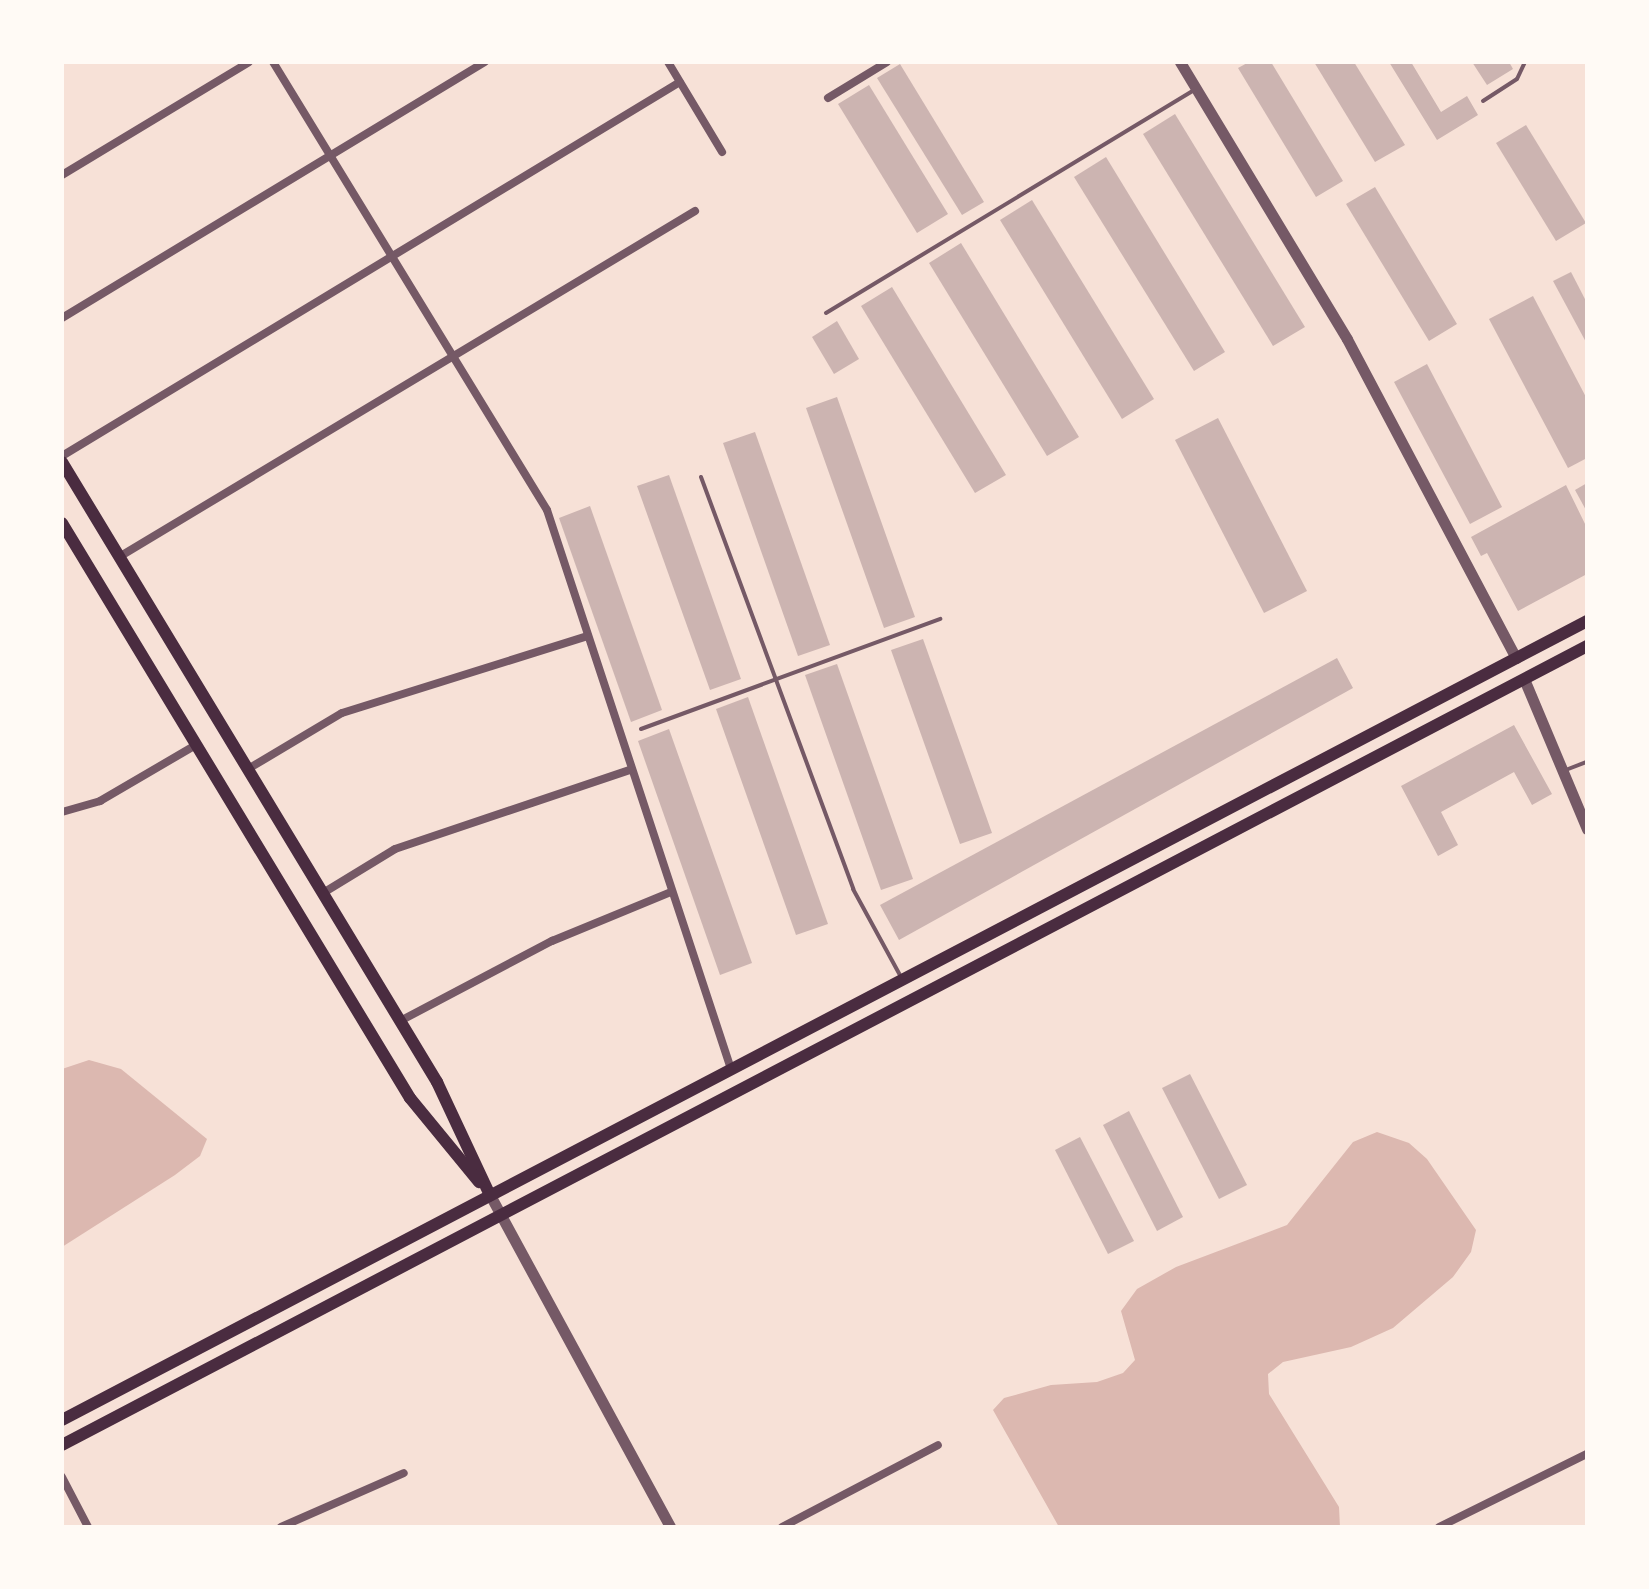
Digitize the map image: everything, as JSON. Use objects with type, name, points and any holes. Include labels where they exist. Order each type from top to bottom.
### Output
[{"type":"main road","points":[[62,459],[437,1082],[490,1195]]},
{"type":"main road","points":[[62,523],[410,1098],[490,1195]]},
{"type":"main road","points":[[62,1420],[1587,621]]},
{"type":"main road","points":[[62,1445],[1587,646]]},
{"type":"street","points":[[62,175],[249,62]]},
{"type":"street","points":[[273,62],[547,510],[630,770],[731,1069]]},
{"type":"street","points":[[62,318],[484,62]]},
{"type":"street","points":[[668,62],[722,152]]},
{"type":"street","points":[[828,98],[887,62]]},
{"type":"street","points":[[1180,62],[1347,339],[1516,658]]},
{"type":"street","points":[[62,459],[680,82]]},
{"type":"street","points":[[119,557],[695,211]]},
{"type":"street","points":[[248,769],[342,713],[587,636]]},
{"type":"street","points":[[1524,679],[1587,829]]},
{"type":"street","points":[[62,812],[100,801],[196,745]]},
{"type":"street","points":[[323,893],[395,849],[630,770]]},
{"type":"street","points":[[400,1021],[552,941],[671,892]]},
{"type":"street","points":[[490,1195],[670,1527]]},
{"type":"street","points":[[782,1527],[938,1445]]},
{"type":"street","points":[[1439,1527],[1587,1454]]},
{"type":"street","points":[[281,1527],[404,1473]]},
{"type":"street","points":[[62,1477],[88,1527]]},
{"type":"lane","points":[[1483,101],[1517,79],[1525,62]]},
{"type":"lane","points":[[826,313],[1196,89]]},
{"type":"lane","points":[[701,477],[853,889],[902,979]]},
{"type":"lane","points":[[641,729],[940,619]]},
{"type":"lane","points":[[1563,771],[1587,762]]},
{"type":"shaded area","points":[[89,1060],[121,1069],[207,1139],[200,1156],[175,1175],[62,1247],[62,1069]]},
{"type":"shaded area","points":[[1377,1132],[1409,1143],[1427,1159],[1476,1230],[1471,1252],[1453,1277],[1393,1328],[1351,1347],[1283,1362],[1268,1374],[1269,1394],[1339,1507],[1340,1527],[1059,1527],[993,1410],[1004,1398],[1051,1385],[1097,1382],[1123,1373],[1135,1360],[1121,1311],[1137,1289],[1176,1267],[1287,1225],[1353,1142]]},
{"type":"building","points":[[1249,62],[1271,62],[1343,181],[1316,197],[1238,68]]},
{"type":"building","points":[[1314,62],[1354,62],[1405,145],[1375,162]]},
{"type":"building","points":[[1389,62],[1411,62],[1441,112],[1467,96],[1478,115],[1437,140]]},
{"type":"building","points":[[1472,62],[1509,62],[1513,69],[1487,85]]},
{"type":"building","points":[[900,64],[984,202],[962,215],[877,78]]},
{"type":"building","points":[[869,85],[948,214],[917,233],[838,104]]},
{"type":"building","points":[[1175,114],[1305,327],[1273,346],[1143,134]]},
{"type":"building","points":[[1526,125],[1586,223],[1556,241],[1496,143]]},
{"type":"building","points":[[1106,157],[1225,352],[1194,371],[1074,177]]},
{"type":"building","points":[[1375,187],[1457,324],[1429,341],[1346,204]]},
{"type":"building","points":[[1032,200],[1154,399],[1122,419],[1000,220]]},
{"type":"building","points":[[961,243],[1079,437],[1047,456],[929,263]]},
{"type":"building","points":[[1571,272],[1587,303],[1587,344],[1553,281]]},
{"type":"building","points":[[892,287],[1006,475],[975,493],[861,306]]},
{"type":"building","points":[[1533,296],[1587,399],[1587,458],[1568,468],[1489,319]]},
{"type":"building","points":[[837,321],[859,359],[834,374],[812,337]]},
{"type":"building","points":[[1427,364],[1502,507],[1470,524],[1394,382]]},
{"type":"building","points":[[837,397],[915,617],[884,628],[806,408]]},
{"type":"building","points":[[1218,418],[1307,591],[1264,613],[1175,440]]},
{"type":"building","points":[[755,432],[830,645],[798,656],[723,443]]},
{"type":"building","points":[[669,475],[741,679],[710,690],[637,486]]},
{"type":"building","points":[[1587,483],[1587,512],[1575,490]]},
{"type":"building","points":[[1566,485],[1587,528],[1587,574],[1518,611],[1487,553],[1481,556],[1471,537]]},
{"type":"building","points":[[590,506],[662,710],[631,722],[559,518]]},
{"type":"building","points":[[923,639],[992,833],[960,844],[891,650]]},
{"type":"building","points":[[1337,658],[1353,688],[899,940],[880,905]]},
{"type":"building","points":[[837,664],[913,879],[881,890],[805,675]]},
{"type":"building","points":[[748,697],[828,924],[796,935],[716,709]]},
{"type":"building","points":[[1514,725],[1552,794],[1532,805],[1514,772],[1441,812],[1458,845],[1438,856],[1401,786]]},
{"type":"building","points":[[669,729],[752,963],[720,975],[638,741]]},
{"type":"building","points":[[1190,1074],[1247,1185],[1219,1199],[1162,1088]]},
{"type":"building","points":[[1129,1111],[1183,1217],[1157,1231],[1103,1125]]},
{"type":"building","points":[[1080,1137],[1134,1241],[1108,1254],[1055,1150]]}]
